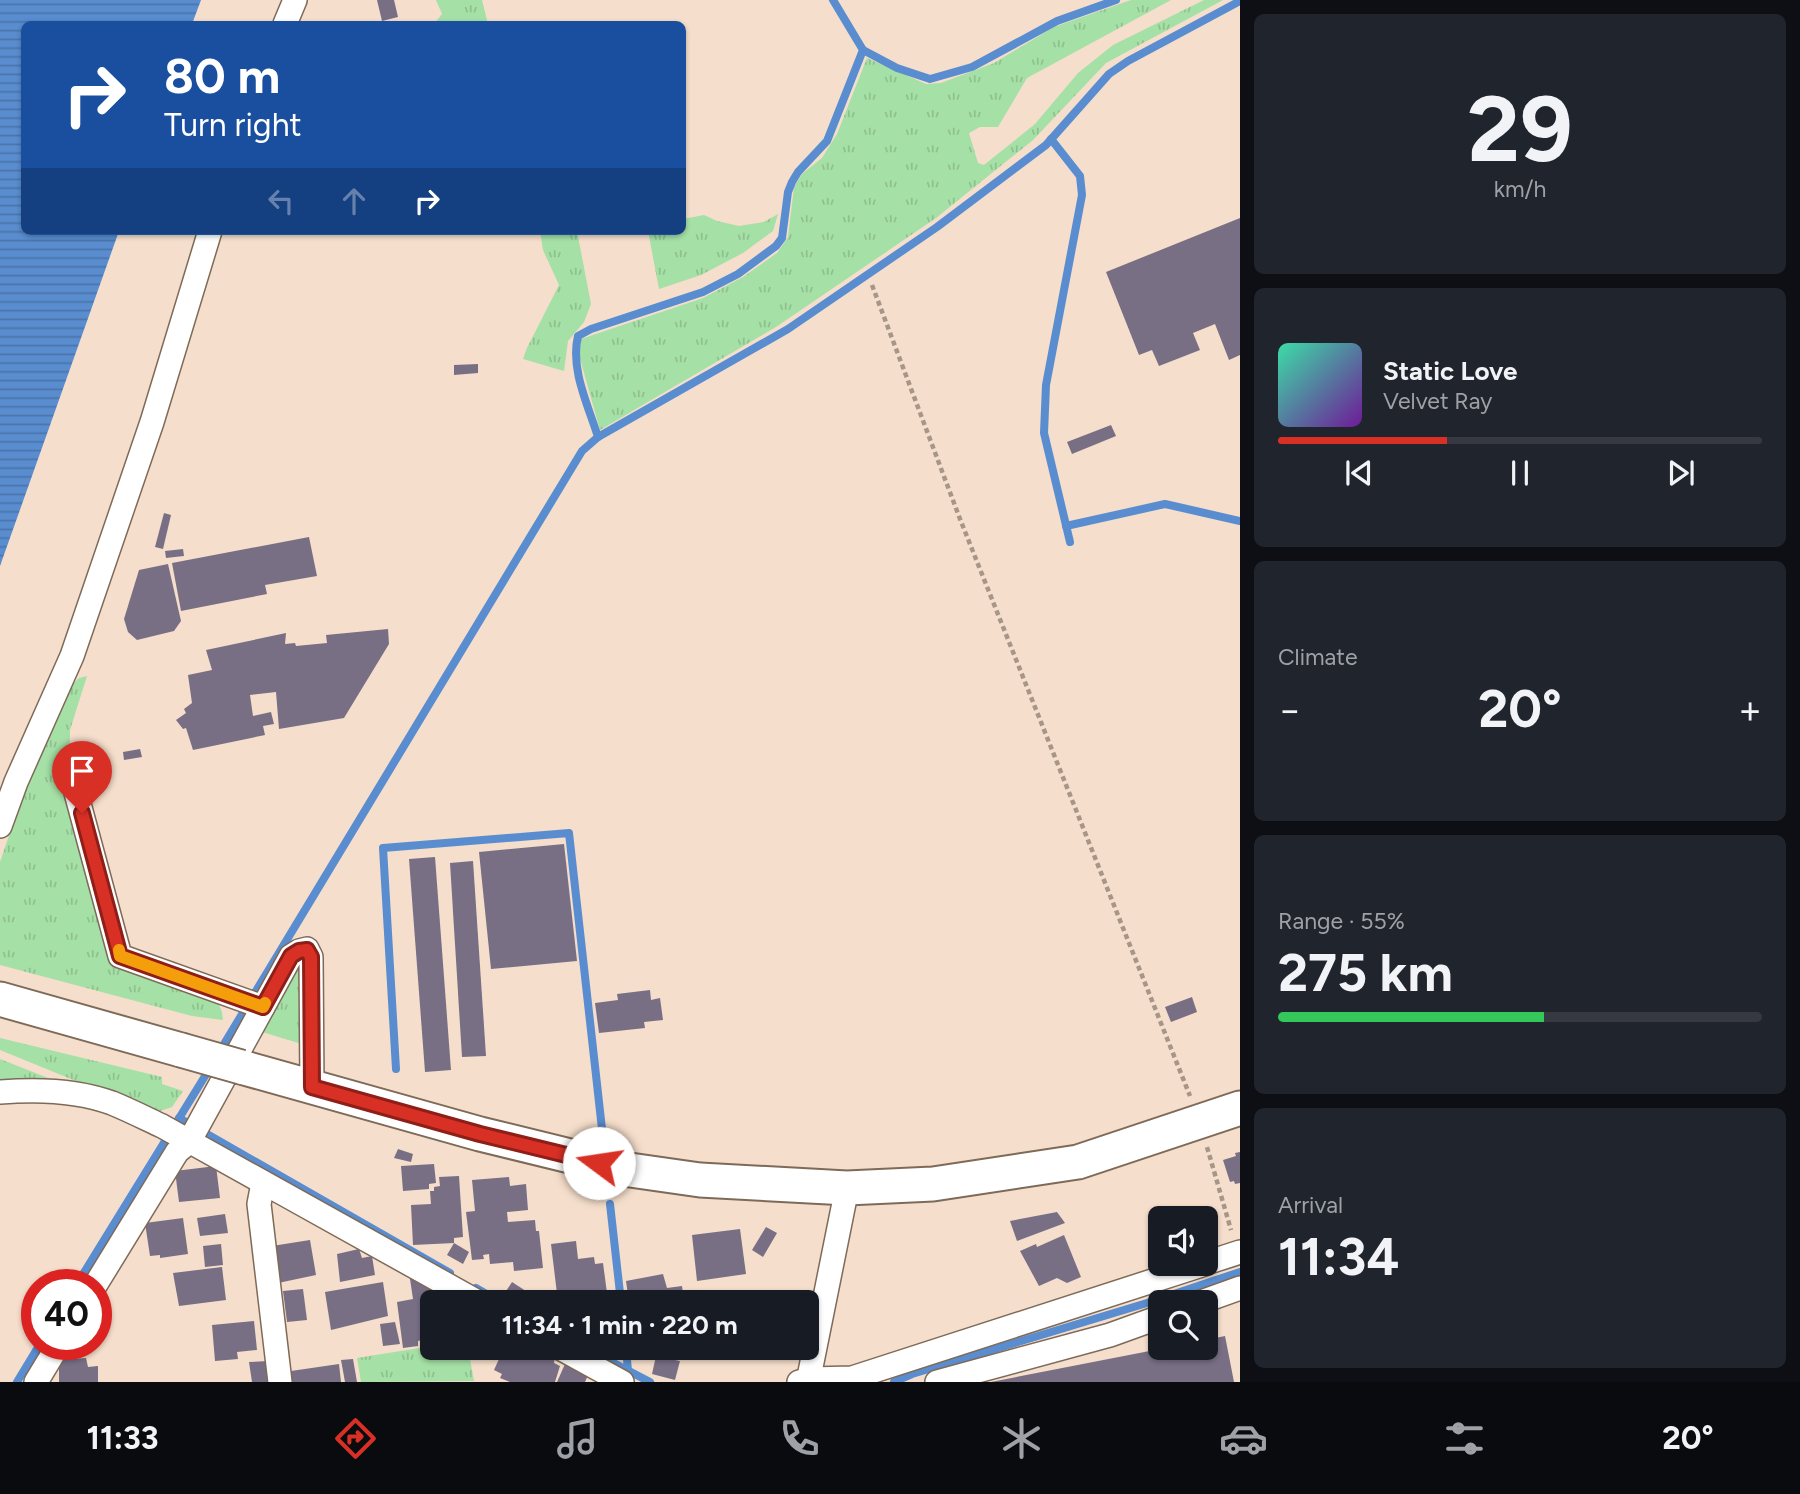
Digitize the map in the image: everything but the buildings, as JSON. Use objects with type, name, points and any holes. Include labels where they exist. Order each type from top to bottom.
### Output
[{"type":"street","points":[[286,21],[295,0]]},
{"type":"street","points":[[0,826],[16,782],[72,656],[152,422],[209,235]]},
{"type":"street","points":[[75,789],[120,956],[254,1003]]},
{"type":"street","points":[[105,1269],[177,1152],[184,1132],[254,1003],[291,956],[307,950],[311,957],[312,1087]]},
{"type":"street","points":[[0,999],[480,1134],[623,1169],[700,1180],[847,1188],[933,1184],[1078,1163],[1200,1124],[1240,1108]]},
{"type":"street","points":[[0,1092],[22,1090],[72,1093],[111,1103],[184,1132],[262,1183],[456,1290]]},
{"type":"street","points":[[262,1183],[259,1204],[280,1382]]},
{"type":"street","points":[[847,1188],[806,1381],[852,1378],[1165,1276]]},
{"type":"street","points":[[1218,1259],[1239,1252]]},
{"type":"street","points":[[1218,1295],[1240,1287]]},
{"type":"street","points":[[937,1382],[1110,1335],[1148,1321]]},
{"type":"street","points":[[36,1382],[49,1360]]},
{"type":"street","points":[[582,1360],[622,1382]]},
{"type":"path","points":[[872,285],[965,531],[1077,807],[1200,1124],[1239,1252]]},
{"type":"green space","points":[[436,0],[482,0],[487,21],[436,21],[442,14]]},
{"type":"green space","points":[[1131,0],[1171,0],[1027,78],[998,127],[980,127],[969,133],[978,163],[984,165],[1035,124],[1078,73],[1113,45],[1204,0],[1223,0],[1106,63],[1033,140],[936,218],[776,327],[600,430],[579,355],[581,339],[703,298],[743,277],[777,253],[788,237],[794,187],[802,174],[822,158],[837,134],[867,58],[926,84],[941,83],[994,63],[1054,27]]},
{"type":"green space","points":[[778,214],[773,231],[743,253],[701,275],[659,289],[649,235],[686,235],[686,218],[704,215],[739,226],[764,222]]},
{"type":"green space","points":[[541,235],[578,235],[591,304],[584,322],[568,341],[564,371],[523,359],[559,285],[543,250]]},
{"type":"green space","points":[[87,676],[70,730],[69,784],[111,957],[216,998],[223,1020],[192,1016],[0,965],[0,862],[35,759],[63,693],[79,678]]},
{"type":"green space","points":[[300,960],[302,1044],[262,1032]]},
{"type":"green space","points":[[0,1038],[162,1077],[162,1084],[183,1091],[172,1107],[154,1113],[0,1050]]},
{"type":"green space","points":[[0,1059],[66,1085],[0,1084]]},
{"type":"green space","points":[[420,1348],[420,1360],[470,1360],[474,1381],[361,1382],[357,1358]]},
{"type":"water","points":[[0,0],[201,0],[193,21],[21,21],[21,235],[118,235],[0,566]]},
{"type":"waterway","points":[[598,437],[578,374],[578,336],[591,329],[703,292],[738,274],[776,246],[782,238],[788,192],[792,182],[827,141],[863,50],[833,0]]},
{"type":"waterway","points":[[863,50],[897,68],[930,79],[972,67],[1057,21],[1116,0]]},
{"type":"waterway","points":[[218,1054],[582,451],[598,437],[788,329],[937,227],[1046,145],[1109,74],[1128,61],[1240,1]]},
{"type":"waterway","points":[[1051,139],[1080,176],[1082,195],[1046,385],[1044,433],[1070,542]]},
{"type":"waterway","points":[[1066,526],[1165,504],[1240,521]]},
{"type":"waterway","points":[[396,1069],[383,848],[569,833],[602,1129]]},
{"type":"waterway","points":[[86,1269],[210,1068]]},
{"type":"waterway","points":[[179,1118],[450,1273]]},
{"type":"waterway","points":[[610,1204],[620,1290]]},
{"type":"waterway","points":[[894,1382],[912,1374],[1240,1272]]},
{"type":"waterway","points":[[17,1382],[30,1360]]},
{"type":"waterway","points":[[608,1360],[650,1382]]},
{"type":"waterway","points":[[627,1360],[628,1371]]},
{"type":"slow traffic","points":[[119,950],[120,956],[263,1007],[265,1003]]},
{"type":"route","points":[[82,813],[120,956],[263,1007],[291,956],[307,950],[311,957],[312,1087],[480,1134],[599,1163]]}]
